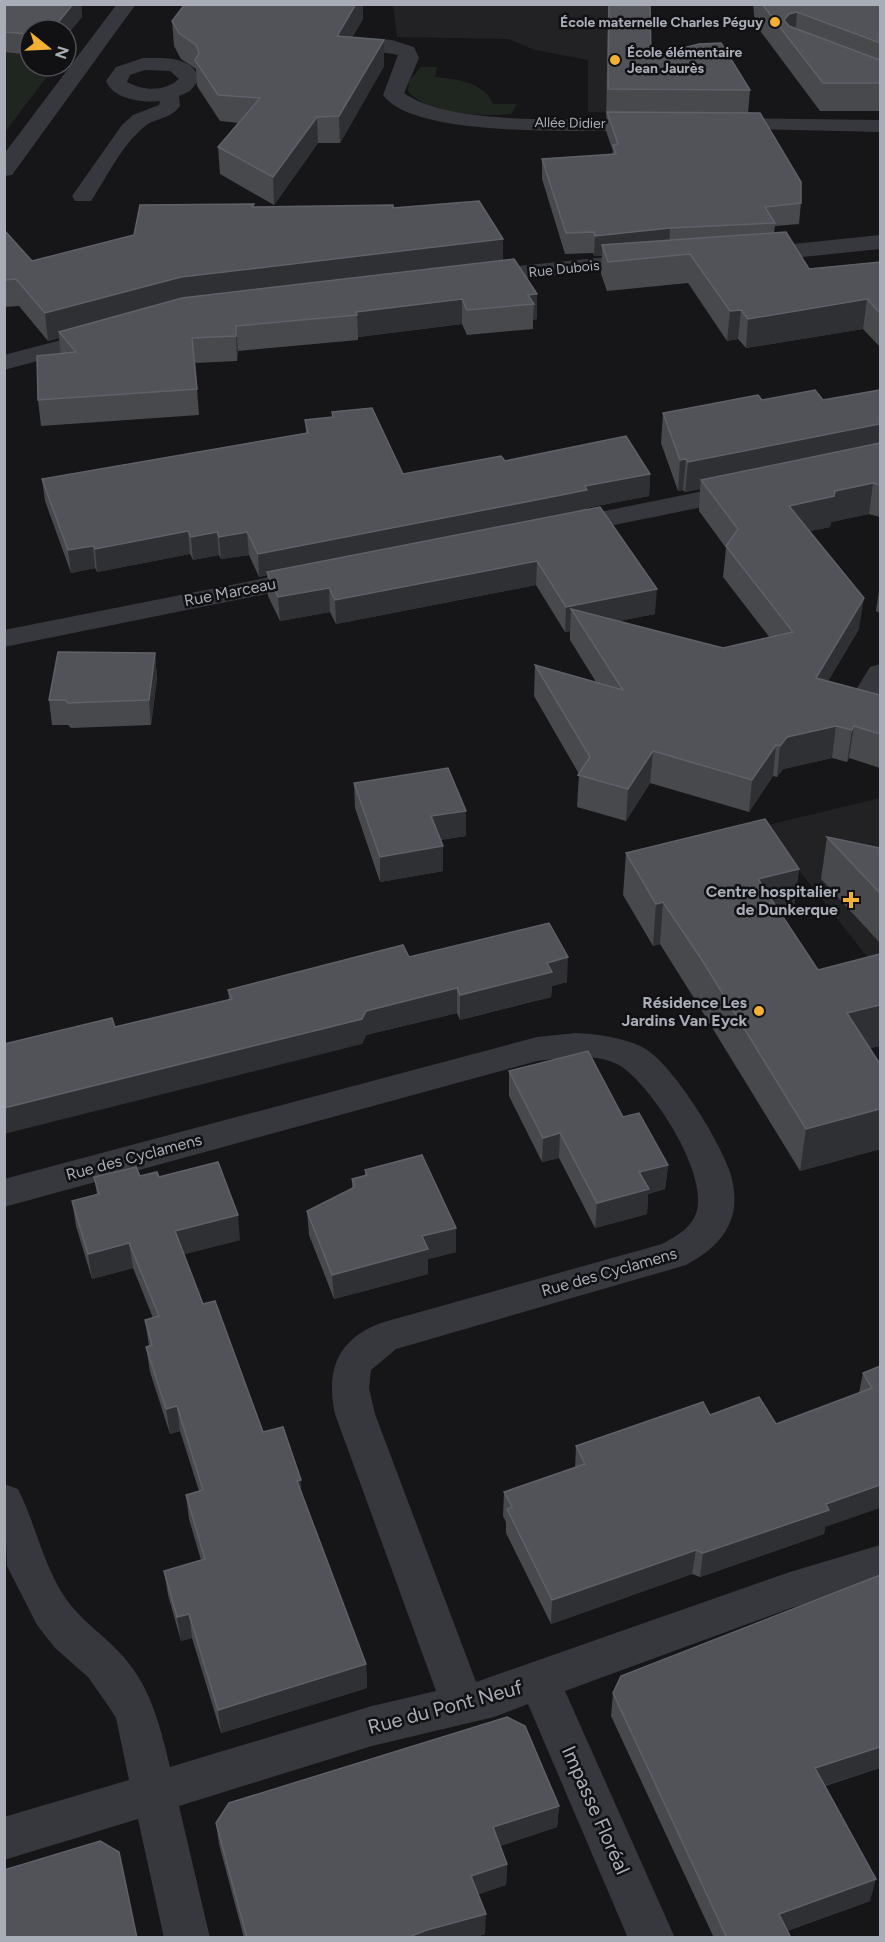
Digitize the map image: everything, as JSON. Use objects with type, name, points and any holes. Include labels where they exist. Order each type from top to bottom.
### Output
[{"type":"street","points":[[78,71],[127,4]]},
{"type":"street","name":"Allée Didier","points":[[366,44],[392,46],[407,51],[409,58],[393,95],[403,104],[431,115],[494,122],[677,124]]},
{"type":"street","points":[[78,72],[118,75],[133,67],[155,63],[184,70],[188,75],[185,85],[168,93],[133,93],[118,86],[116,81],[118,75]]},
{"type":"street","points":[[4,170],[73,78]]},
{"type":"street","points":[[83,196],[135,123],[159,114],[169,106],[171,98],[168,93]]},
{"type":"street","points":[[701,124],[880,126]]},
{"type":"street","points":[[729,257],[880,242]]},
{"type":"street","name":"Rue Dubois","points":[[460,279],[669,258]]},
{"type":"street","points":[[4,363],[125,330]]},
{"type":"street","points":[[541,532],[763,488]]},
{"type":"street","name":"Rue Marceau","points":[[4,639],[334,572]]},
{"type":"street","points":[[864,701],[880,673]]},
{"type":"street","name":"Rue des Cyclamens","points":[[4,1193],[537,1049],[568,1045],[600,1045],[630,1055],[654,1072],[712,1171],[717,1186],[715,1214],[699,1241],[673,1256],[384,1337],[367,1347],[354,1362],[348,1378],[349,1393],[355,1414],[463,1705]]},
{"type":"street","points":[[4,1501],[34,1582],[47,1606],[63,1627],[114,1677],[128,1696],[137,1717],[187,1938]]},
{"type":"street","name":"Rue du Pont Neuf","points":[[4,1839],[403,1717],[463,1705],[540,1682],[790,1590],[880,1563]]},
{"type":"street","name":"Impasse Floréal","points":[[540,1682],[652,1938]]},
{"type":"shaded area","name":"École élémentaire Jean Jaurès","points":[[393,5],[648,5],[650,113],[588,112],[588,60],[535,50],[508,39],[397,37]]},
{"type":"shaded area","points":[[5,52],[18,54],[18,78],[46,78],[5,132]]},
{"type":"shaded area","points":[[421,67],[437,67],[435,77],[476,86],[489,97],[493,104],[517,104],[511,114],[500,115],[456,112],[428,105],[416,99],[408,91],[409,81]]},
{"type":"shaded area","name":"Centre hospitalier de Dunkerque","points":[[880,798],[880,973],[764,826]]},
{"type":"building","points":[[4,4],[73,4],[62,18],[18,18],[18,33],[4,32]]},
{"type":"building","points":[[185,4],[356,4],[337,36],[384,40],[339,116],[317,117],[273,177],[218,147],[260,98],[218,95],[195,60],[199,53],[196,45],[179,33],[172,21]]},
{"type":"building","points":[[609,4],[650,4],[651,56],[699,44],[721,43],[750,90],[608,89]]},
{"type":"building","points":[[762,4],[880,4],[880,43],[797,12],[789,14],[784,20],[789,26],[880,60],[880,83],[823,83]]},
{"type":"building","points":[[607,112],[760,113],[801,182],[801,203],[765,207],[775,223],[670,228],[595,236],[594,232],[566,233],[542,159],[616,154],[613,145],[618,144]]},
{"type":"building","points":[[479,201],[503,239],[181,277],[45,313],[16,279],[4,280],[4,230],[32,261],[134,235],[140,205],[254,204],[252,207],[393,205],[393,208]]},
{"type":"building","points":[[786,232],[809,269],[880,262],[880,313],[867,299],[748,319],[741,310],[730,311],[690,254],[608,262],[602,245]]},
{"type":"building","points":[[514,259],[537,294],[528,295],[534,304],[467,310],[462,299],[356,312],[357,315],[236,326],[236,336],[192,338],[197,389],[38,400],[37,356],[76,352],[59,332],[182,298]]},
{"type":"building","points":[[815,390],[823,400],[880,390],[880,424],[688,462],[686,459],[680,460],[663,413],[758,395],[762,400]]},
{"type":"building","points":[[372,408],[403,474],[501,456],[505,461],[626,436],[650,474],[585,486],[587,490],[258,554],[247,532],[219,537],[217,532],[191,537],[188,531],[95,549],[93,546],[68,550],[42,479],[308,433],[305,420],[333,417],[332,412]]},
{"type":"building","points":[[880,443],[880,485],[873,483],[835,491],[834,496],[789,506],[864,598],[816,678],[880,695],[880,734],[854,726],[852,730],[836,726],[787,737],[780,746],[776,745],[752,780],[653,751],[628,789],[578,775],[590,757],[535,665],[623,690],[571,609],[723,648],[793,632],[726,546],[738,529],[701,480]]},
{"type":"building","points":[[600,507],[657,589],[566,607],[537,561],[335,600],[329,588],[278,597],[267,572]]},
{"type":"building","points":[[58,652],[155,653],[149,700],[68,703],[65,700],[49,700]]},
{"type":"building","points":[[448,768],[466,811],[431,816],[443,846],[380,857],[354,783]]},
{"type":"building","points":[[765,819],[799,869],[758,879],[818,970],[880,954],[880,1005],[847,1013],[880,1064],[880,1109],[806,1129],[702,960],[663,902],[656,904],[626,853]]},
{"type":"building","points":[[827,837],[880,848],[880,893]]},
{"type":"building","points":[[549,923],[568,957],[547,963],[552,972],[460,995],[457,988],[366,1011],[362,1019],[4,1108],[4,1044],[112,1018],[115,1027],[232,999],[228,990],[403,945],[409,957]]},
{"type":"building","points":[[588,1051],[623,1117],[639,1113],[668,1165],[639,1172],[649,1189],[597,1203],[560,1133],[543,1138],[509,1071]]},
{"type":"building","points":[[422,1155],[456,1228],[422,1236],[428,1249],[332,1275],[307,1211],[355,1187],[352,1179],[367,1175],[365,1170]]},
{"type":"building","points":[[218,1162],[238,1215],[175,1231],[203,1304],[215,1301],[263,1432],[283,1427],[301,1480],[297,1481],[366,1664],[218,1710],[189,1614],[177,1617],[164,1571],[205,1559],[186,1495],[203,1490],[177,1406],[166,1409],[146,1347],[152,1345],[145,1320],[159,1316],[129,1243],[88,1254],[72,1201],[99,1194],[94,1177],[136,1167],[140,1176],[157,1172],[159,1177]]},
{"type":"building","points":[[880,1366],[880,1485],[826,1504],[829,1510],[703,1553],[696,1550],[552,1600],[507,1509],[512,1507],[504,1492],[585,1464],[576,1446],[703,1402],[710,1415],[759,1397],[776,1424],[872,1388],[863,1373]]},
{"type":"building","points":[[880,1575],[880,1747],[815,1768],[876,1879],[779,1914],[791,1938],[727,1938],[613,1693],[621,1676]]},
{"type":"building","points":[[507,1717],[525,1726],[559,1806],[493,1827],[507,1864],[471,1876],[486,1914],[406,1938],[247,1938],[216,1823],[229,1803]]},
{"type":"building","points":[[100,1841],[119,1852],[137,1938],[4,1938],[4,1870]]},
{"type":"place","name":"École maternelle Charles Péguy","points":[[775,22]]},
{"type":"place","name":"École élémentaire Jean Jaurès","points":[[615,60]]},
{"type":"place","name":"Centre hospitalier de Dunkerque","points":[[851,900]]},
{"type":"place","name":"Résidence Les Jardins Van Eyck","points":[[759,1011]]}]
